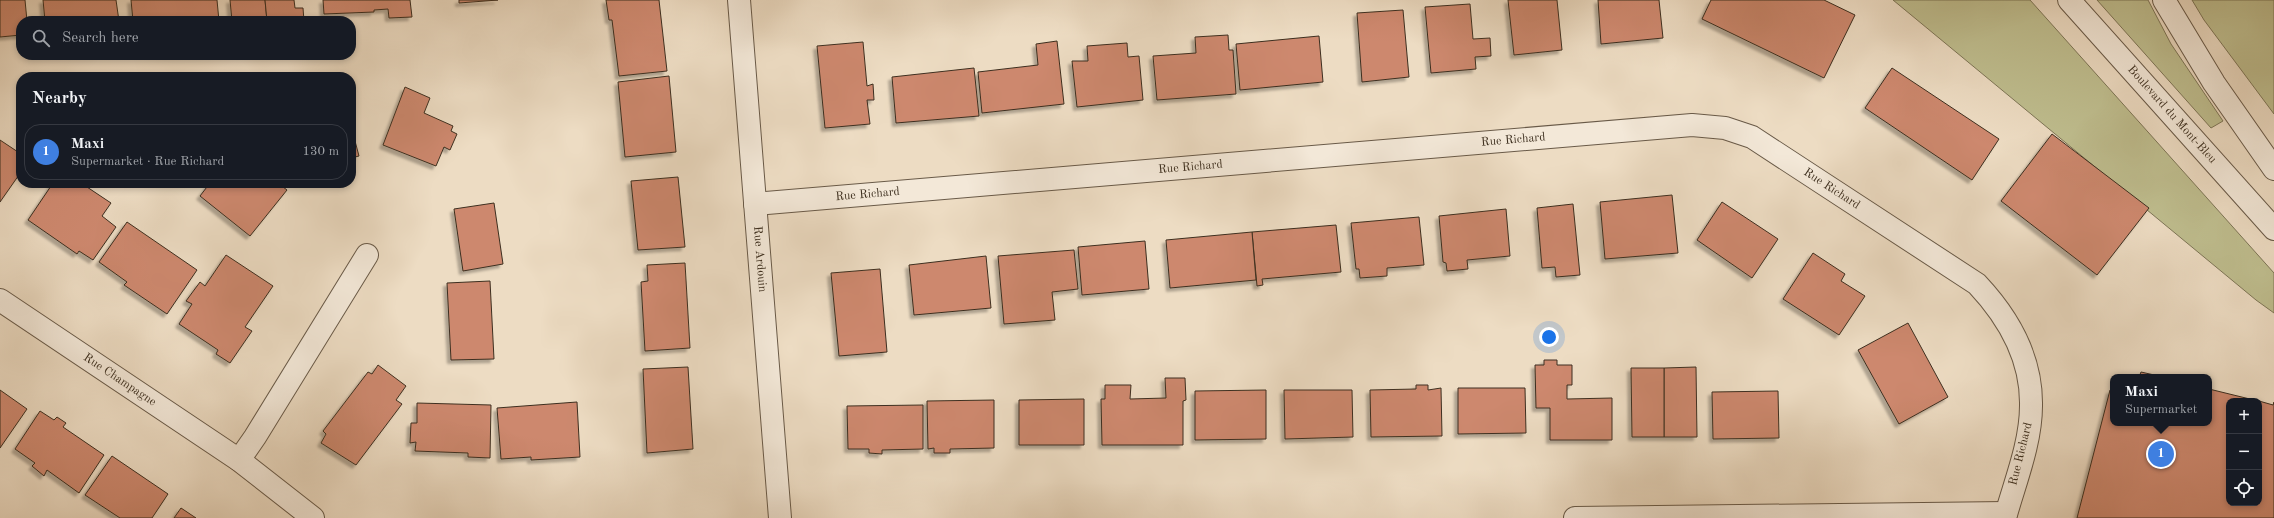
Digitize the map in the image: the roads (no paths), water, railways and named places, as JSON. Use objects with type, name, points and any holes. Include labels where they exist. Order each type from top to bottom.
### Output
[{"type":"street","name":"Rue Ardouin","points":[[739,0],[780,518]]},
{"type":"street","name":"Boulevard du Mont-Bleu","points":[[2069,0],[2274,229]]},
{"type":"street","points":[[2164,0],[2214,83],[2274,169]]},
{"type":"street","name":"Rue Richard","points":[[755,204],[1684,126],[1725,128],[1752,137],[1797,166],[1977,284],[1997,305],[2012,330],[2023,355],[2031,405],[2028,436],[2005,515]]},
{"type":"street","points":[[239,460],[255,437],[367,255]]},
{"type":"street","name":"Rue Champagne","points":[[0,300],[239,460],[313,518]]},
{"type":"street","points":[[1575,518],[2005,515]]},
{"type":"place","name":"Maxi","points":[[2161,454]]}]
